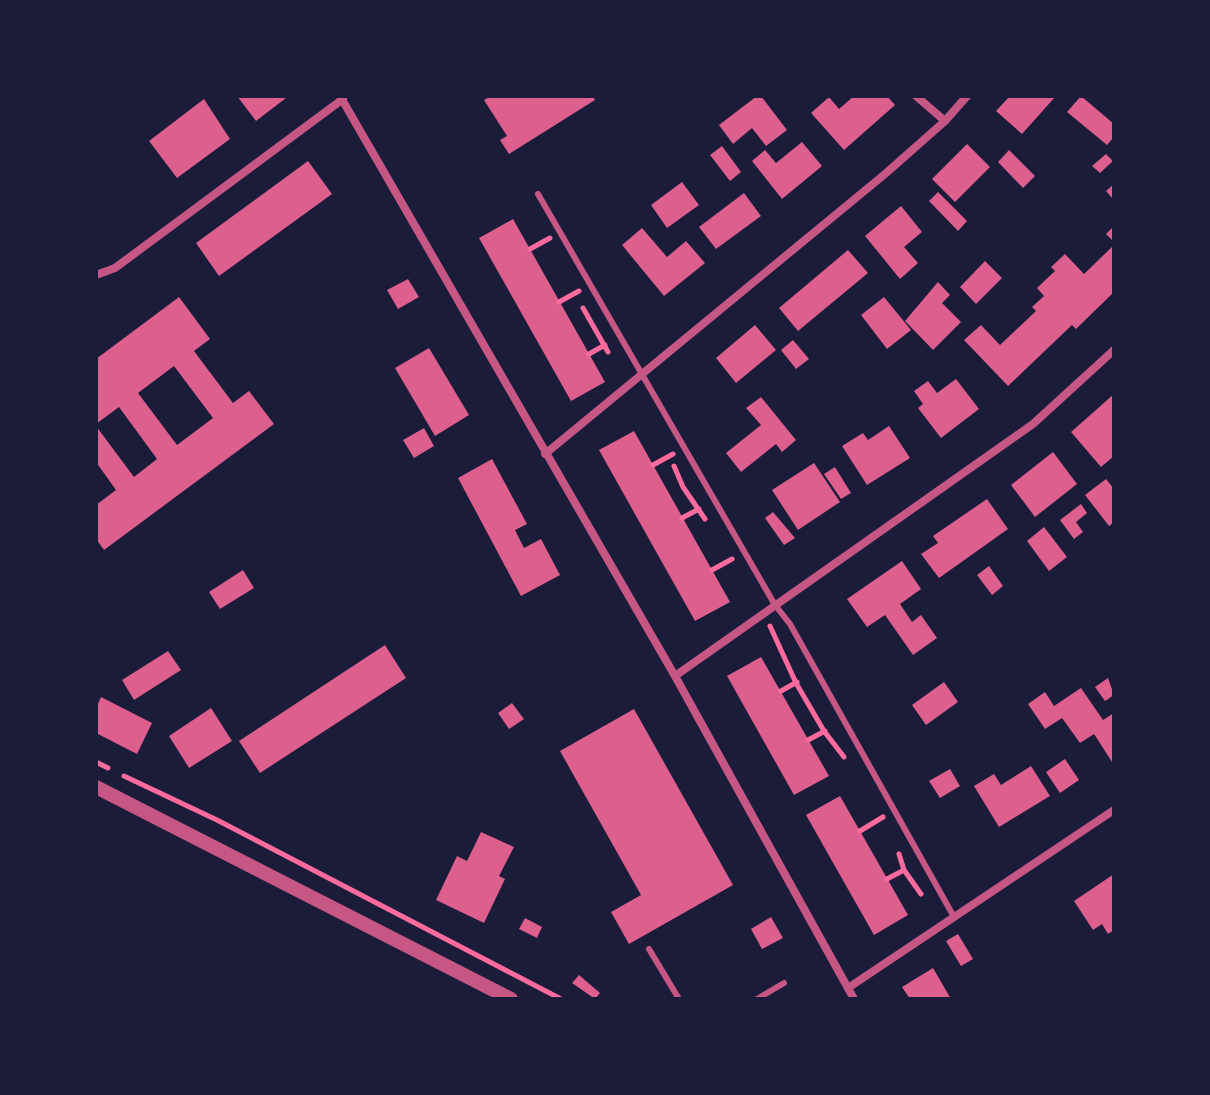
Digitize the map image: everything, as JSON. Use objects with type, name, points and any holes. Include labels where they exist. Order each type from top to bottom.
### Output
[{"type":"street","points":[[916,96],[945,121]]},
{"type":"street","points":[[545,454],[945,121],[967,96]]},
{"type":"street","points":[[96,275],[115,268],[341,98],[675,676],[854,999]]},
{"type":"street","points":[[675,676],[1033,424],[1114,350]]},
{"type":"street","points":[[96,787],[511,999]]},
{"type":"street","points":[[848,988],[1114,810]]},
{"type":"lane","points":[[538,194],[816,671],[954,917]]},
{"type":"lane","points":[[649,949],[679,999]]},
{"type":"lane","points":[[757,999],[784,983]]},
{"type":"path","points":[[781,691],[816,671]]},
{"type":"path","points":[[808,740],[844,720]]},
{"type":"path","points":[[96,762],[217,820],[561,999]]},
{"type":"path","points":[[860,831],[895,811]]},
{"type":"path","points":[[887,879],[922,860]]},
{"type":"building","points":[[237,96],[285,96],[286,98],[256,121]]},
{"type":"building","points":[[491,96],[593,96],[595,100],[509,154],[500,140],[507,136],[484,100]]},
{"type":"building","points":[[761,96],[787,130],[766,146],[752,128],[733,144],[719,125]]},
{"type":"building","points":[[854,96],[887,96],[895,105],[844,150],[811,113],[829,97],[839,109]]},
{"type":"building","points":[[1010,96],[1056,96],[1022,134],[996,111]]},
{"type":"building","points":[[1081,96],[1114,124],[1114,137],[1107,145],[1067,112]]},
{"type":"building","points":[[204,99],[230,139],[177,178],[149,141]]},
{"type":"building","points":[[802,142],[822,166],[782,199],[752,161],[765,150],[776,163]]},
{"type":"building","points":[[967,144],[990,167],[955,202],[932,179]]},
{"type":"building","points":[[722,146],[741,172],[730,181],[710,155]]},
{"type":"building","points":[[1009,150],[1035,176],[1023,188],[998,162]]},
{"type":"building","points":[[1106,154],[1113,161],[1100,173],[1092,166]]},
{"type":"building","points":[[308,161],[332,194],[219,276],[196,243]]},
{"type":"building","points":[[682,182],[699,205],[667,228],[651,205]]},
{"type":"building","points":[[1114,184],[1114,196],[1112,198],[1106,191]]},
{"type":"building","points":[[938,192],[967,221],[958,231],[929,201]]},
{"type":"building","points":[[744,193],[761,216],[716,249],[699,227]]},
{"type":"building","points":[[901,206],[922,232],[904,247],[918,263],[900,279],[865,236]]},
{"type":"building","points":[[513,219],[605,382],[571,401],[479,238]]},
{"type":"building","points":[[1114,226],[1114,242],[1106,234]]},
{"type":"building","points":[[642,228],[667,257],[686,241],[705,263],[664,296],[622,245]]},
{"type":"building","points":[[1114,245],[1114,292],[1076,329],[1072,325],[1008,386],[964,340],[981,325],[1000,345],[1036,311],[1032,307],[1044,296],[1037,288],[1055,271],[1051,267],[1065,254],[1084,274]]},
{"type":"building","points":[[848,250],[868,273],[798,331],[779,308]]},
{"type":"building","points":[[985,261],[1002,278],[976,304],[960,287]]},
{"type":"building","points":[[408,279],[419,297],[398,309],[387,290]]},
{"type":"building","points":[[938,282],[950,295],[942,303],[961,322],[933,350],[905,321]]},
{"type":"building","points":[[179,297],[210,339],[194,351],[233,403],[249,391],[274,424],[104,550],[96,539],[96,505],[116,490],[96,462],[96,426],[134,477],[157,459],[119,407],[96,424],[96,359]],"holes":[[[174,366],[213,418],[177,445],[138,393]]]},
{"type":"building","points":[[884,297],[911,330],[887,349],[861,315]]},
{"type":"building","points":[[755,325],[776,350],[736,383],[716,358]]},
{"type":"building","points":[[793,340],[809,359],[796,369],[781,350]]},
{"type":"building","points":[[429,348],[469,415],[435,436],[395,368]]},
{"type":"building","points":[[956,379],[979,409],[941,438],[918,408],[923,404],[914,391],[928,381],[937,393]]},
{"type":"building","points":[[1114,394],[1114,456],[1101,467],[1071,432]]},
{"type":"building","points":[[761,397],[796,440],[782,452],[776,444],[741,472],[726,453],[761,425],[746,408]]},
{"type":"building","points":[[889,426],[910,458],[867,485],[842,446],[863,433],[868,440]]},
{"type":"building","points":[[424,428],[434,446],[414,458],[403,440]]},
{"type":"building","points":[[634,431],[730,602],[695,621],[599,450]]},
{"type":"building","points":[[1053,452],[1077,484],[1035,517],[1011,485]]},
{"type":"building","points":[[492,459],[527,524],[515,530],[524,548],[541,539],[560,575],[521,596],[458,478]]},
{"type":"building","points":[[814,463],[840,502],[798,530],[772,490]]},
{"type":"building","points":[[835,467],[851,493],[841,499],[824,474]]},
{"type":"building","points":[[1106,479],[1114,489],[1114,522],[1109,526],[1085,495]]},
{"type":"building","points":[[987,499],[1008,529],[939,578],[921,554],[938,543],[933,536]]},
{"type":"building","points":[[1081,504],[1087,513],[1076,522],[1083,532],[1074,539],[1060,520]]},
{"type":"building","points":[[773,512],[795,538],[784,545],[765,518]]},
{"type":"building","points":[[1044,527],[1067,557],[1049,571],[1027,541]]},
{"type":"building","points":[[902,561],[921,589],[900,604],[912,622],[921,615],[937,638],[913,655],[885,615],[867,627],[847,599]]},
{"type":"building","points":[[989,566],[1003,586],[992,595],[977,575]]},
{"type":"building","points":[[243,570],[254,588],[220,609],[209,592]]},
{"type":"building","points":[[385,645],[406,678],[260,773],[239,741]]},
{"type":"building","points":[[168,651],[181,670],[134,700],[122,680]]},
{"type":"building","points":[[761,657],[829,776],[794,795],[727,676]]},
{"type":"building","points":[[1108,678],[1114,695],[1105,701],[1095,687]]},
{"type":"building","points":[[944,682],[958,702],[926,725],[912,705]]},
{"type":"building","points":[[1081,688],[1103,720],[1114,713],[1112,762],[1094,734],[1080,743],[1062,718],[1045,729],[1028,704],[1045,692],[1054,706]]},
{"type":"building","points":[[101,697],[152,723],[137,754],[96,733],[96,708]]},
{"type":"building","points":[[512,703],[524,719],[509,729],[498,713]]},
{"type":"building","points":[[211,708],[232,741],[189,768],[169,736]]},
{"type":"building","points":[[634,709],[733,885],[629,944],[611,912],[641,895],[560,751]]},
{"type":"building","points":[[1065,759],[1079,780],[1060,793],[1046,772]]},
{"type":"building","points":[[1031,766],[1050,796],[999,827],[974,786],[994,774],[1001,785]]},
{"type":"building","points":[[950,769],[960,786],[940,798],[929,781]]},
{"type":"building","points":[[840,796],[908,915],[874,935],[806,815]]},
{"type":"building","points":[[481,832],[514,847],[499,876],[505,879],[484,923],[436,900],[457,856],[467,861]]},
{"type":"building","points":[[1114,874],[1114,930],[1108,934],[1102,924],[1093,930],[1074,901]]},
{"type":"building","points":[[771,917],[783,938],[762,949],[751,929]]},
{"type":"building","points":[[525,918],[542,927],[537,938],[519,929]]},
{"type":"building","points":[[958,934],[973,959],[961,966],[946,941]]},
{"type":"building","points":[[933,968],[951,999],[910,999],[902,987]]},
{"type":"building","points":[[579,975],[600,993],[595,999],[572,983]]}]
